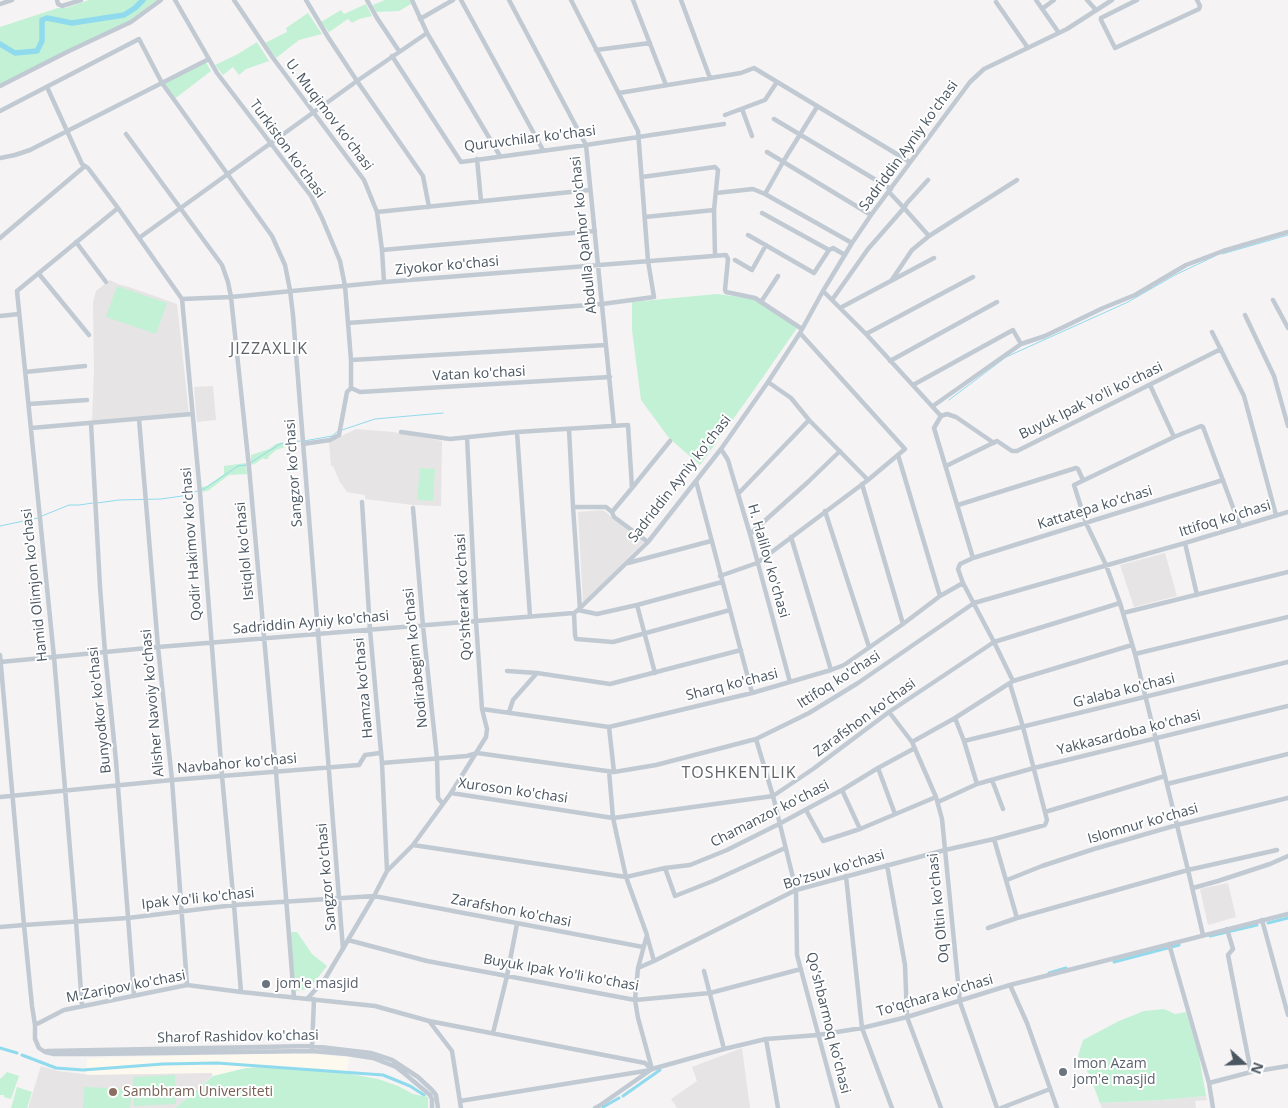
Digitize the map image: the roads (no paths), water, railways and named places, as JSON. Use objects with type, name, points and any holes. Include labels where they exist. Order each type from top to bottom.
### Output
[{"type":"street","points":[[0,4],[12,0]]},
{"type":"street","points":[[56,0],[62,6],[81,0]]},
{"type":"street","points":[[0,86],[130,22],[161,0]]},
{"type":"street","name":"Turkiston ko'chasi","points":[[175,0],[217,73],[311,196],[340,261],[348,323],[351,388],[347,392],[339,435],[330,440],[303,444]]},
{"type":"street","name":"U. Muqimov ko'chasi","points":[[234,0],[273,58],[364,180],[377,212],[384,282]]},
{"type":"street","points":[[306,0],[357,81],[423,176],[428,207]]},
{"type":"street","points":[[367,0],[399,52]]},
{"type":"street","points":[[412,0],[427,33],[500,156]]},
{"type":"street","points":[[420,19],[453,0]]},
{"type":"street","points":[[461,0],[542,150]]},
{"type":"street","name":"Abdulla Qahhor ko'chasi","points":[[509,0],[586,144],[614,426]]},
{"type":"street","points":[[348,323],[602,304],[654,297],[648,261],[638,131],[571,0]]},
{"type":"street","points":[[633,0],[666,85]]},
{"type":"street","points":[[681,0],[710,78]]},
{"type":"street","points":[[1036,0],[1059,33]]},
{"type":"street","points":[[1042,9],[1054,0]]},
{"type":"street","points":[[1087,0],[1096,10]]},
{"type":"street","name":"Sadriddin Ayniy ko'chasi","points":[[0,662],[577,611],[648,542],[721,449],[801,331],[852,243],[970,82],[984,69],[1059,33],[1112,0]]},
{"type":"street","points":[[1137,0],[1102,17],[1101,20],[1115,48],[1199,9],[1200,6],[1197,0]]},
{"type":"street","points":[[996,2],[1028,48]]},
{"type":"street","points":[[1105,5],[1109,14]]},
{"type":"street","points":[[139,238],[228,176],[392,56],[427,33]]},
{"type":"street","name":"Sangzor ko'chasi","points":[[47,87],[139,39],[162,83],[272,236],[285,265],[290,290],[343,949]]},
{"type":"street","points":[[596,50],[650,43]]},
{"type":"street","name":"Quruvchilar ko'chasi","points":[[392,56],[461,162],[724,124]]},
{"type":"street","points":[[0,158],[30,150],[209,59]]},
{"type":"street","points":[[619,93],[741,73],[754,68],[910,162]]},
{"type":"street","points":[[724,115],[765,100],[777,82]]},
{"type":"street","points":[[0,111],[47,87],[82,164],[88,168],[118,208],[182,299]]},
{"type":"street","points":[[765,194],[817,107]]},
{"type":"street","points":[[742,109],[752,136]]},
{"type":"street","points":[[774,119],[890,191],[929,236]]},
{"type":"street","name":"Istiqlol ko'chasi","points":[[126,134],[222,265],[231,297],[249,467],[294,998]]},
{"type":"street","points":[[767,152],[871,215]]},
{"type":"street","points":[[477,159],[481,201]]},
{"type":"street","points":[[0,238],[85,166]]},
{"type":"street","points":[[642,177],[715,167],[718,170],[714,210],[715,255],[726,255],[728,259],[726,292],[755,298],[801,331],[905,450],[757,563],[720,576]]},
{"type":"street","points":[[832,300],[868,249],[928,180]]},
{"type":"street","points":[[891,281],[912,250],[929,236],[1017,180]]},
{"type":"street","points":[[716,194],[753,189],[852,243]]},
{"type":"street","points":[[377,212],[590,190]]},
{"type":"street","name":"Hamid Olimjon ko'chasi","points":[[82,1006],[54,657],[17,291],[118,208]]},
{"type":"street","points":[[645,217],[714,210]]},
{"type":"street","points":[[762,213],[828,250]]},
{"type":"street","points":[[382,250],[595,231]]},
{"type":"street","points":[[933,406],[1021,344],[1045,336],[1135,295],[1186,265],[1288,232]]},
{"type":"street","points":[[748,235],[814,273],[828,250],[833,248],[845,255]]},
{"type":"street","points":[[76,242],[106,282]]},
{"type":"street","points":[[735,260],[752,270],[766,246]]},
{"type":"street","name":"Ziyokor ko'chasi","points":[[182,299],[231,297],[290,290],[715,255]]},
{"type":"street","points":[[840,308],[934,258]]},
{"type":"street","points":[[39,274],[89,335]]},
{"type":"street","points":[[761,302],[778,276]]},
{"type":"street","points":[[866,334],[973,277]]},
{"type":"street","points":[[823,291],[866,334],[941,416],[934,428],[973,558],[958,566],[963,583],[994,642],[1012,682],[1045,812],[1165,776]]},
{"type":"street","name":"Qodir Hakimov ko'chasi","points":[[182,299],[241,992]]},
{"type":"street","points":[[1274,300],[1288,328]]},
{"type":"street","points":[[890,361],[997,302]]},
{"type":"street","points":[[0,316],[19,314]]},
{"type":"street","points":[[1245,315],[1274,376],[1288,426]]},
{"type":"street","points":[[913,385],[1012,330],[1021,344]]},
{"type":"street","points":[[1212,332],[1244,396],[1276,515]]},
{"type":"street","points":[[350,360],[606,345]]},
{"type":"street","name":"Buyuk Ipak Yo'li ko'chasi","points":[[941,416],[947,414],[956,417],[994,442],[998,441],[1012,451],[1016,451],[1221,349]]},
{"type":"street","points":[[25,372],[85,366]]},
{"type":"street","name":"Vatan ko'chasi","points":[[351,388],[360,392],[610,377]]},
{"type":"street","points":[[768,382],[791,398],[809,420],[868,480]]},
{"type":"street","points":[[1150,385],[1174,437]]},
{"type":"street","points":[[29,404],[86,400]]},
{"type":"street","points":[[31,428],[192,414]]},
{"type":"street","name":"Alisher Navoiy ko'chasi","points":[[139,419],[158,647],[172,780],[187,985]]},
{"type":"street","points":[[738,494],[809,420]]},
{"type":"street","name":"Bunyodkor ko'chasi","points":[[91,422],[100,587],[134,995]]},
{"type":"street","points":[[401,432],[450,439],[517,432],[628,425],[632,488]]},
{"type":"street","points":[[1203,935],[1135,654],[1120,603],[1106,565],[1086,523],[1074,485],[1198,426],[1203,427],[1240,526]]},
{"type":"street","points":[[569,429],[577,611],[576,639],[613,642],[730,610]]},
{"type":"street","points":[[517,432],[530,616]]},
{"type":"street","name":"Qo'shterak ko'chasi","points":[[451,793],[477,753],[486,737],[487,730],[482,710],[467,437]]},
{"type":"street","points":[[612,512],[670,441]]},
{"type":"street","points":[[946,466],[994,442]]},
{"type":"street","name":"H. Halilov ko'chasi","points":[[721,449],[728,460],[750,534],[790,682]]},
{"type":"street","points":[[750,534],[840,451]]},
{"type":"street","points":[[898,456],[940,596]]},
{"type":"street","points":[[958,505],[1076,468],[1083,480]]},
{"type":"street","name":"Kattatepa ko'chasi","points":[[973,558],[1223,480]]},
{"type":"street","points":[[696,481],[752,693]]},
{"type":"street","points":[[862,484],[903,624]]},
{"type":"street","name":"Hamza ko'chasi","points":[[362,502],[370,630],[382,763],[387,871]]},
{"type":"street","points":[[573,507],[606,507],[614,516],[648,542]]},
{"type":"street","name":"Nodirabegim ko'chasi","points":[[414,508],[423,626],[437,759],[438,798],[443,804]]},
{"type":"street","points":[[825,511],[869,647]]},
{"type":"street","name":"Ittifoq ko'chasi","points":[[382,763],[467,756],[477,753],[611,772],[656,765],[756,739],[809,713],[858,683],[974,603],[1288,512]]},
{"type":"street","points":[[791,537],[831,670]]},
{"type":"street","points":[[626,563],[711,541]]},
{"type":"street","points":[[1185,543],[1197,595]]},
{"type":"street","points":[[1123,613],[1288,572]]},
{"type":"street","points":[[577,611],[597,614],[722,582]]},
{"type":"street","name":"Sharq ko'chasi","points":[[482,710],[509,712],[609,727],[752,693],[844,665],[940,596],[963,583]]},
{"type":"street","name":"Zarafshon ko'chasi","points":[[613,818],[773,796],[813,769],[889,712],[994,642],[1120,603]]},
{"type":"street","points":[[637,605],[646,633],[655,673]]},
{"type":"street","points":[[1135,654],[1288,617]]},
{"type":"street","points":[[912,742],[955,718],[1012,682],[1132,645]]},
{"type":"street","points":[[507,671],[537,673],[610,684],[741,650]]},
{"type":"street","name":"Sharof Rashidov ko'chasi","points":[[0,655],[35,1039],[39,1048],[45,1052],[312,1048],[371,1053],[392,1060],[402,1066],[432,1090],[436,1095],[438,1108]]},
{"type":"street","name":"G'alaba ko'chasi","points":[[964,741],[1288,662]]},
{"type":"street","points":[[509,712],[513,700],[537,673]]},
{"type":"street","name":"Yakkasardoba ko'chasi","points":[[806,810],[823,841],[860,829],[976,784],[1288,706]]},
{"type":"street","name":"Oq Oltin ko'chasi","points":[[889,712],[912,742],[937,800],[942,819],[960,1002],[997,1108]]},
{"type":"street","points":[[955,718],[964,741],[976,784]]},
{"type":"street","points":[[609,727],[613,818],[626,877],[647,935],[654,962]]},
{"type":"street","name":"Qo'shbarmoq ko'chasi","points":[[756,739],[773,796],[796,890],[797,955],[800,969],[838,1108]]},
{"type":"street","name":"Chamanzor ko'chasi","points":[[626,877],[690,865],[727,850],[806,810],[915,748]]},
{"type":"street","name":"Navbahor ko'chasi","points":[[0,797],[172,780],[359,765],[365,755],[380,753]]},
{"type":"street","points":[[1167,784],[1288,754]]},
{"type":"street","points":[[878,768],[896,814]]},
{"type":"street","points":[[992,780],[1003,809]]},
{"type":"street","points":[[842,790],[860,829]]},
{"type":"street","name":"Xuroson ko'chasi","points":[[308,998],[326,979],[387,871],[413,845],[451,793],[613,818]]},
{"type":"street","name":"Islomnur ko'chasi","points":[[1007,880],[1094,849],[1177,825],[1288,798]]},
{"type":"street","name":"Bo'zsuv ko'chasi","points":[[638,968],[654,962],[796,890],[1045,825],[1047,822],[1045,812]]},
{"type":"street","points":[[994,839],[1017,918]]},
{"type":"street","points":[[413,845],[626,877]]},
{"type":"street","points":[[666,868],[675,896],[786,848]]},
{"type":"street","points":[[988,928],[1017,918],[1188,870],[1277,850]]},
{"type":"street","points":[[1192,888],[1270,864],[1288,856]]},
{"type":"street","points":[[887,865],[905,965],[907,1017],[941,1108]]},
{"type":"street","points":[[846,876],[862,1028],[892,1108]]},
{"type":"street","name":"Zarafshon ko'chasi","points":[[374,896],[643,947]]},
{"type":"street","name":"Ipak Yo'li ko'chasi","points":[[0,927],[128,918],[234,906],[374,896]]},
{"type":"street","name":"To'qchara ko'chasi","points":[[595,1108],[652,1069],[766,1039],[818,1035],[862,1028],[960,1002],[1010,985],[1288,914]]},
{"type":"street","points":[[1262,920],[1288,1015]]},
{"type":"street","points":[[493,1033],[517,924]]},
{"type":"street","points":[[1227,929],[1233,949],[1228,955],[1251,1072]]},
{"type":"street","points":[[460,1101],[652,1069],[635,1000],[638,968],[647,935]]},
{"type":"street","name":"Buyuk Ipak Yo'li ko'chasi","points":[[348,940],[427,961],[635,1000],[710,993],[800,969]]},
{"type":"street","points":[[1169,944],[1209,1083],[1212,1108]]},
{"type":"street","points":[[704,970],[724,1049]]},
{"type":"street","name":"M.Zaripov ko'chasi","points":[[35,1025],[64,1010],[187,985],[375,1006],[429,1020],[645,1063],[652,1069]]},
{"type":"street","points":[[1010,985],[1027,1023],[1057,1108]]},
{"type":"street","points":[[314,999],[312,1048],[373,1058],[386,1062],[430,1094],[432,1108]]},
{"type":"street","points":[[429,1020],[452,1051],[461,1108]]},
{"type":"street","points":[[766,1039],[778,1108]]},
{"type":"street","points":[[1209,1083],[1251,1072],[1288,1066]]},
{"type":"street","points":[[1001,1108],[1050,1089]]},
{"type":"waterway","points":[[0,44],[15,53],[37,51],[42,41],[42,20],[47,18],[72,23],[124,15],[143,0]]},
{"type":"waterway","points":[[1222,254],[1288,235]]},
{"type":"waterway","points":[[949,400],[1006,357],[1128,302],[1175,275],[1215,256]]},
{"type":"waterway","points":[[342,430],[375,419],[443,413]]},
{"type":"waterway","points":[[304,441],[332,436],[338,431]]},
{"type":"waterway","points":[[250,463],[280,444],[300,441]]},
{"type":"waterway","points":[[97,503],[182,496],[204,489],[238,466],[247,465]]},
{"type":"waterway","points":[[42,516],[69,505],[93,503]]},
{"type":"waterway","points":[[0,526],[38,518]]},
{"type":"waterway","points":[[1268,923],[1288,918]]},
{"type":"waterway","points":[[1210,936],[1257,925]]},
{"type":"waterway","points":[[1114,962],[1179,945]]},
{"type":"waterway","points":[[1049,973],[1066,968]]},
{"type":"waterway","points":[[0,1048],[17,1053]]},
{"type":"waterway","points":[[22,1055],[56,1068],[83,1070],[163,1064],[217,1063],[383,1075],[410,1086],[424,1095]]},
{"type":"waterway","points":[[623,1096],[660,1070]]},
{"type":"waterway","points":[[603,1107],[619,1098]]},
{"type":"place","name":"jom'e masjid","points":[[266,984]]},
{"type":"place","name":"Imon Azam jom'e masjid","points":[[1063,1072]]},
{"type":"place","name":"Sambhram Universiteti","points":[[113,1092]]},
{"type":"district","name":"JIZZAXLIK","points":[[269,349]]},
{"type":"district","name":"TOSHKENTLIK","points":[[739,773]]}]
